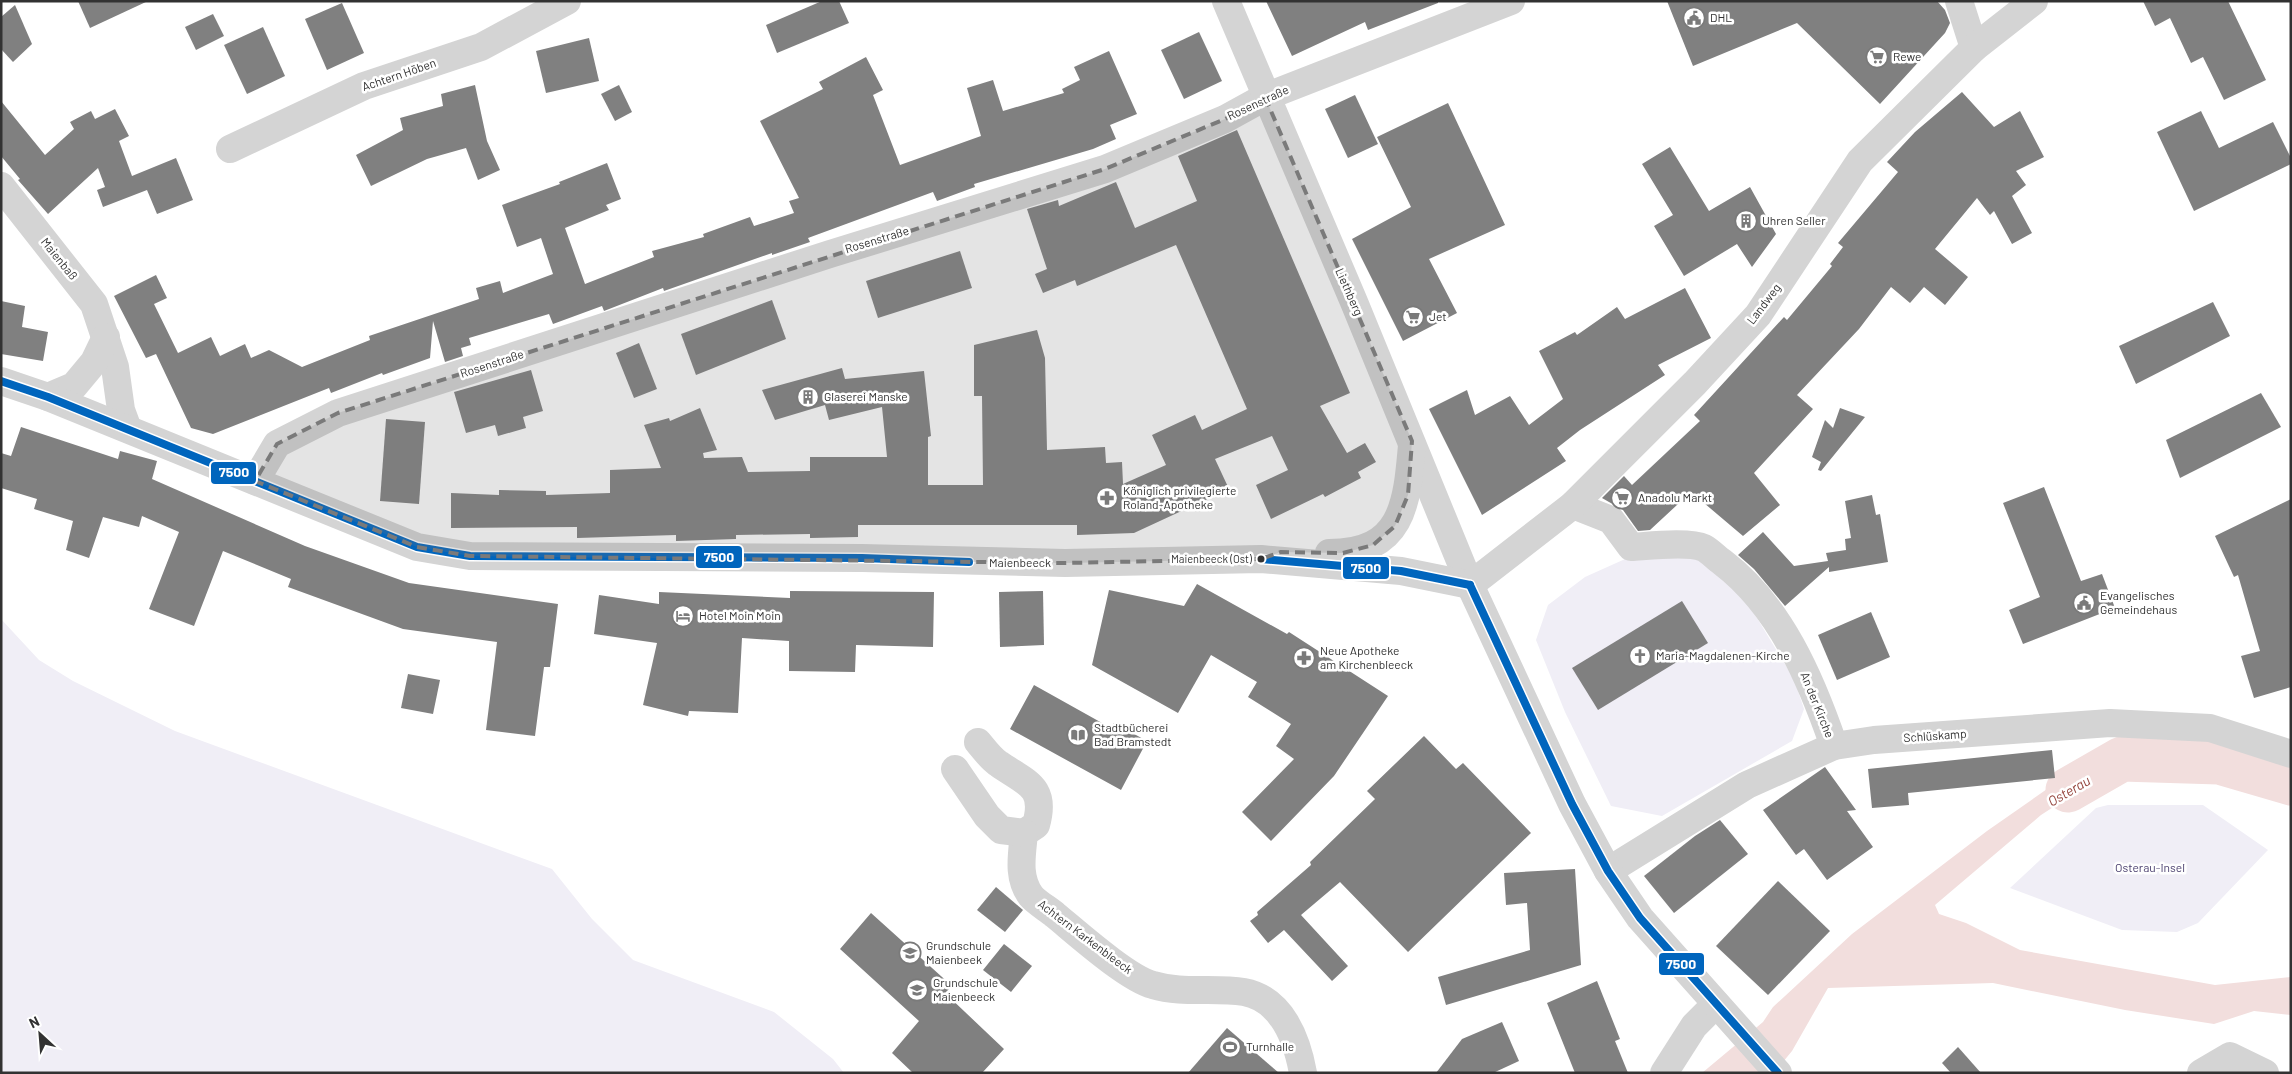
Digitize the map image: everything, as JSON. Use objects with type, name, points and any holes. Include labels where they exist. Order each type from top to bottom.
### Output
[{"type":"street","name":"Achtern Höben","points":[[230,149],[364,86],[481,47],[567,1]]},
{"type":"street","name":"Liethberg","points":[[1226,1],[1265,98],[1412,441],[1470,585],[1572,804],[1608,871],[1640,918],[1778,1073]]},
{"type":"street","name":"Rosenstraße","points":[[255,481],[277,444],[338,413],[830,254],[1105,169],[1225,119],[1265,98],[1477,8],[1511,1]]},
{"type":"street","points":[[1958,1],[1974,48]]},
{"type":"street","name":"Landweg","points":[[1470,585],[1573,504],[1695,383],[1758,315],[1860,161],[1974,48],[2034,1]]},
{"type":"street","name":"Maienbaß","points":[[1,186],[94,304],[115,368],[120,410],[128,430]]},
{"type":"street","points":[[48,397],[74,386],[94,362],[106,337]]},
{"type":"street","name":"Maienbeeck","points":[[1,381],[48,397],[416,547],[470,556],[842,558],[1065,563],[1261,559],[1401,571],[1470,585]]},
{"type":"street","points":[[1261,559],[1281,552],[1343,553],[1373,545],[1395,526],[1408,495],[1412,441]]},
{"type":"street","name":"An der Kirche","points":[[1573,504],[1611,520],[1631,547],[1674,544],[1703,547],[1732,569],[1758,595],[1785,635],[1820,706],[1834,746]]},
{"type":"street","name":"Schlüskamp","points":[[1608,871],[1747,785],[1834,746],[1874,740],[2110,723],[2210,728],[2291,754]]},
{"type":"street","points":[[955,769],[987,816],[1001,830],[1024,833],[1036,825],[1040,811],[1040,801],[1036,790],[996,763],[978,742]]},
{"type":"street","name":"Achtern Karkenbleeck","points":[[1024,833],[1020,872],[1031,896],[1117,964],[1159,987],[1245,992],[1269,1004],[1289,1026],[1300,1054],[1303,1073]]},
{"type":"street","points":[[1664,1073],[1694,1026],[1716,1004]]},
{"type":"street","points":[[2202,1073],[2230,1056],[2264,1073]]},
{"type":"highlighted area","points":[[1265,97],[1412,441],[1408,495],[1395,526],[1373,545],[1343,553],[1281,552],[1261,559],[1065,563],[470,556],[417,547],[255,481],[277,444],[338,413],[1105,169],[1225,119]]},
{"type":"green space","points":[[1634,555],[1702,559],[1731,575],[1794,679],[1804,709],[1792,741],[1662,816],[1611,806],[1565,712],[1536,640],[1548,605],[1585,577]]},
{"type":"green space","points":[[1,619],[39,660],[73,681],[175,731],[552,869],[592,919],[633,960],[774,1012],[833,1059],[844,1073],[1,1073]]},
{"type":"green space","name":"Osterau-Insel","points":[[2108,805],[2203,805],[2268,850],[2198,923],[2177,932],[2122,930],[2010,888],[2096,808]]},
{"type":"water","points":[[2117,752],[2127,771],[2089,784],[2041,815],[1935,905],[1939,914],[1966,923],[2020,950],[2215,985],[2291,977],[2291,1015],[2254,1011],[2214,1024],[2125,1010],[1993,983],[1828,988],[1792,1051],[1774,1073],[1702,1073],[1763,1022],[1773,1007],[1852,934],[1987,831],[2093,757]]},
{"type":"building","points":[[78,1],[148,1],[90,28]]},
{"type":"building","points":[[822,1],[839,1],[849,23],[777,53],[766,25]]},
{"type":"building","points":[[1266,1],[1438,1],[1438,3],[1368,30],[1365,22],[1292,56]]},
{"type":"building","name":"Rewe","points":[[1667,1],[1937,1],[1945,10],[1950,23],[1945,33],[1880,104],[1797,23],[1693,66]]},
{"type":"building","points":[[2143,1],[2228,1],[2266,80],[2224,100],[2203,57],[2191,63],[2170,18],[2155,26]]},
{"type":"building","points":[[342,3],[364,53],[327,70],[305,19]]},
{"type":"building","points":[[15,5],[32,44],[13,62],[1,49],[1,17]]},
{"type":"building","points":[[213,14],[224,36],[196,50],[185,27]]},
{"type":"building","points":[[263,27],[285,76],[247,94],[224,45]]},
{"type":"building","points":[[1199,32],[1222,81],[1184,99],[1161,50]]},
{"type":"building","points":[[589,38],[599,81],[546,93],[536,51]]},
{"type":"building","points":[[1109,51],[1137,114],[1110,125],[1116,139],[1093,149],[974,184],[975,187],[937,201],[933,192],[808,238],[810,242],[772,255],[772,253],[664,291],[663,288],[604,311],[602,306],[553,324],[549,314],[469,338],[471,345],[461,348],[463,356],[445,362],[433,321],[430,358],[383,375],[382,373],[331,393],[329,388],[213,434],[191,428],[156,354],[146,358],[114,296],[156,275],[167,298],[154,304],[178,353],[211,337],[220,356],[245,344],[251,358],[269,350],[302,367],[370,340],[369,336],[479,299],[476,288],[500,281],[503,293],[553,274],[541,238],[517,247],[502,205],[560,184],[559,182],[607,163],[621,199],[606,205],[609,210],[565,228],[585,284],[654,257],[652,251],[704,237],[703,234],[750,217],[754,226],[794,213],[789,201],[799,198],[760,121],[823,89],[819,82],[866,57],[883,90],[873,95],[900,165],[981,136],[967,88],[993,80],[1003,111],[1064,93],[1062,89],[1080,80],[1074,67]]},
{"type":"building","points":[[475,85],[487,141],[500,170],[478,180],[466,148],[427,159],[371,186],[356,155],[403,130],[400,118],[443,106],[441,94]]},
{"type":"building","points":[[619,85],[632,112],[615,121],[601,94]]},
{"type":"building","points":[[1962,92],[1994,127],[2020,111],[2044,157],[2016,171],[2026,185],[2012,196],[2032,233],[2012,244],[1994,211],[1990,215],[1977,198],[1935,249],[1968,277],[1945,305],[1924,287],[1910,303],[1891,287],[1859,329],[1797,395],[1813,409],[1754,473],[1780,505],[1743,536],[1691,492],[1650,530],[1638,531],[1623,510],[1602,498],[1624,476],[1632,485],[1700,421],[1694,415],[1784,317],[1787,320],[1832,266],[1830,264],[1843,247],[1838,243],[1898,172],[1887,162],[1915,132]]},
{"type":"building","points":[[1355,95],[1378,144],[1348,158],[1325,109]]},
{"type":"building","points":[[1,101],[45,155],[74,129],[70,122],[91,111],[95,119],[115,109],[129,136],[119,141],[132,176],[176,158],[193,200],[157,214],[147,190],[103,207],[97,190],[105,187],[98,168],[48,214],[18,180],[20,179],[1,156]]},
{"type":"building","points":[[1448,103],[1505,225],[1429,259],[1457,313],[1403,341],[1352,239],[1411,207],[1377,137]]},
{"type":"building","points":[[2201,111],[2219,148],[2273,122],[2291,158],[2291,164],[2194,211],[2157,132]]},
{"type":"building","points":[[1237,130],[1350,393],[1320,406],[1347,453],[1365,443],[1376,462],[1358,472],[1361,478],[1325,497],[1323,494],[1271,519],[1256,485],[1288,470],[1272,436],[1215,459],[1229,489],[1134,533],[1077,535],[1077,525],[858,525],[858,537],[810,538],[810,534],[736,535],[736,539],[676,541],[676,535],[577,538],[577,527],[451,528],[451,493],[499,495],[499,490],[546,491],[546,495],[610,493],[610,470],[661,468],[644,425],[669,418],[670,421],[700,408],[717,450],[703,453],[704,458],[742,457],[748,472],[810,471],[810,457],[887,457],[882,407],[829,420],[825,405],[775,420],[762,390],[842,368],[845,379],[924,371],[931,436],[928,437],[928,485],[983,485],[982,396],[974,396],[974,345],[1037,330],[1045,358],[1047,450],[1105,447],[1106,463],[1122,462],[1123,484],[1166,465],[1152,435],[1195,415],[1202,430],[1247,409],[1176,245],[1077,286],[1075,280],[1043,293],[1035,274],[1047,269],[1027,209],[1058,200],[1059,206],[1116,182],[1135,228],[1197,201],[1178,156]]},
{"type":"building","points":[[1670,147],[1709,211],[1750,187],[1776,234],[1752,267],[1737,244],[1684,276],[1654,226],[1673,215],[1642,164]]},
{"type":"building","points":[[960,251],[972,288],[878,318],[866,281]]},
{"type":"building","points":[[1685,288],[1711,338],[1658,365],[1665,375],[1580,430],[1557,448],[1566,461],[1482,515],[1429,409],[1467,390],[1475,415],[1510,396],[1529,425],[1563,399],[1539,351],[1575,332],[1577,335],[1617,307],[1625,319]]},
{"type":"building","points":[[772,300],[786,339],[696,375],[681,334]]},
{"type":"building","points":[[1,301],[25,306],[22,327],[48,332],[43,361],[1,354]]},
{"type":"building","points":[[2213,302],[2230,336],[2136,384],[2119,346]]},
{"type":"building","points":[[639,343],[657,389],[634,398],[616,353]]},
{"type":"building","points":[[531,370],[543,411],[523,417],[526,428],[498,436],[495,425],[466,433],[454,392]]},
{"type":"building","points":[[2261,393],[2281,427],[2180,478],[2166,440]]},
{"type":"building","points":[[1840,408],[1865,417],[1821,471],[1818,470],[1821,462],[1812,457],[1825,420],[1833,428]]},
{"type":"building","points":[[386,419],[425,422],[419,504],[380,501]]},
{"type":"building","points":[[21,427],[118,459],[120,451],[157,461],[152,479],[305,546],[409,583],[558,604],[550,667],[544,667],[535,736],[486,730],[497,642],[403,629],[288,587],[291,579],[223,551],[194,626],[149,609],[179,532],[142,516],[139,527],[103,517],[89,558],[66,550],[73,521],[34,509],[37,499],[1,488],[1,453],[11,456]]},
{"type":"building","points":[[2044,487],[2081,581],[2102,574],[2115,608],[2023,644],[2009,610],[2040,597],[2003,503]]},
{"type":"building","points":[[1872,495],[1876,515],[1880,514],[1888,562],[1829,572],[1829,567],[1785,606],[1754,569],[1738,555],[1763,532],[1794,566],[1828,561],[1826,553],[1846,550],[1845,539],[1851,538],[1845,501]]},
{"type":"building","points":[[2291,499],[2291,687],[2254,698],[2241,656],[2260,651],[2238,575],[2234,577],[2215,536]]},
{"type":"building","points":[[1197,584],[1287,634],[1289,632],[1388,696],[1334,776],[1271,841],[1242,812],[1294,759],[1276,746],[1291,724],[1248,697],[1257,682],[1211,655],[1178,713],[1092,665],[1109,590],[1184,606]]},
{"type":"building","points":[[790,591],[934,592],[933,647],[856,645],[855,672],[789,671],[789,641],[742,638],[738,713],[689,711],[688,716],[643,705],[657,643],[594,634],[599,595],[659,604],[659,592],[790,598]]},
{"type":"building","points":[[1043,591],[1044,645],[1000,647],[999,592]]},
{"type":"building","name":"Maria-Magdalenen-Kirche","points":[[1682,601],[1708,643],[1598,710],[1572,668]]},
{"type":"building","points":[[1871,612],[1890,657],[1837,680],[1818,635]]},
{"type":"building","points":[[408,674],[440,680],[433,714],[401,708]]},
{"type":"building","name":"Stadtbücherei Bad Bramstedt","points":[[1034,685],[1111,728],[1114,723],[1147,741],[1121,790],[1010,729]]},
{"type":"building","points":[[1424,736],[1456,769],[1463,763],[1531,833],[1408,952],[1340,882],[1301,915],[1348,966],[1332,981],[1284,930],[1268,943],[1250,921],[1258,915],[1257,912],[1311,865],[1310,862],[1375,799],[1367,791]]},
{"type":"building","points":[[2052,750],[2055,778],[1908,793],[1909,805],[1872,808],[1868,769]]},
{"type":"building","points":[[1825,767],[1856,810],[1847,811],[1873,847],[1827,880],[1804,849],[1796,855],[1763,810]]},
{"type":"building","points":[[1720,820],[1748,854],[1674,913],[1644,876],[1695,836]]},
{"type":"building","points":[[1575,869],[1581,965],[1446,1005],[1438,977],[1530,950],[1527,903],[1506,905],[1504,873]]},
{"type":"building","points":[[1778,881],[1830,931],[1768,995],[1716,946]]},
{"type":"building","points":[[996,887],[1023,910],[1005,932],[977,910]]},
{"type":"building","name":"Grundschule Maienbeeck","points":[[871,913],[952,986],[945,993],[1004,1049],[982,1073],[913,1073],[892,1053],[919,1021],[840,949]]},
{"type":"building","points":[[1004,944],[1032,966],[1011,992],[983,970]]},
{"type":"building","points":[[1597,981],[1620,1039],[1615,1041],[1628,1073],[1575,1073],[1547,1003]]},
{"type":"building","points":[[1502,1022],[1519,1061],[1493,1073],[1436,1073],[1462,1039]]},
{"type":"building","name":"Turnhalle","points":[[1227,1028],[1279,1073],[1188,1073]]},
{"type":"building","points":[[1958,1047],[1981,1073],[1951,1073],[1942,1063]]},
{"type":"waterway","name":"Osterau","points":[[2068,790],[2122,759],[2219,762],[2291,783]]},
{"type":"transit line","name":"7500","points":[[1,381],[48,397],[417,547],[470,556],[862,558],[969,562]]},
{"type":"transit line","name":"7500","points":[[1261,559],[1401,571],[1470,585]]},
{"type":"transit line","name":"7500","points":[[1470,585],[1572,804],[1608,871],[1640,918],[1778,1073]]},
{"type":"place","name":"DHL","points":[[1694,18]]},
{"type":"place","name":"Rewe","points":[[1877,57]]},
{"type":"place","name":"Uhren Seller","points":[[1746,221]]},
{"type":"place","name":"Jet","points":[[1413,317]]},
{"type":"place","name":"Glaserei Manske","points":[[808,397]]},
{"type":"place","name":"Königlich privilegierte Roland-Apotheke","points":[[1107,498]]},
{"type":"place","name":"Anadolu Markt","points":[[1622,498]]},
{"type":"place","name":"Maienbeeck (Ost)","points":[[1261,559]]},
{"type":"place","name":"Evangelisches Gemeindehaus","points":[[2084,603]]},
{"type":"place","name":"Hotel Moin Moin","points":[[683,616]]},
{"type":"place","name":"Maria-Magdalenen-Kirche","points":[[1640,656]]},
{"type":"place","name":"Neue Apotheke am Kirchenbleeck","points":[[1304,658]]},
{"type":"place","name":"Stadtbücherei Bad Bramstedt","points":[[1078,735]]},
{"type":"place","name":"Grundschule Maienbeek","points":[[910,953]]},
{"type":"place","name":"Grundschule Maienbeeck","points":[[917,990]]},
{"type":"place","name":"Turnhalle","points":[[1230,1047]]}]
